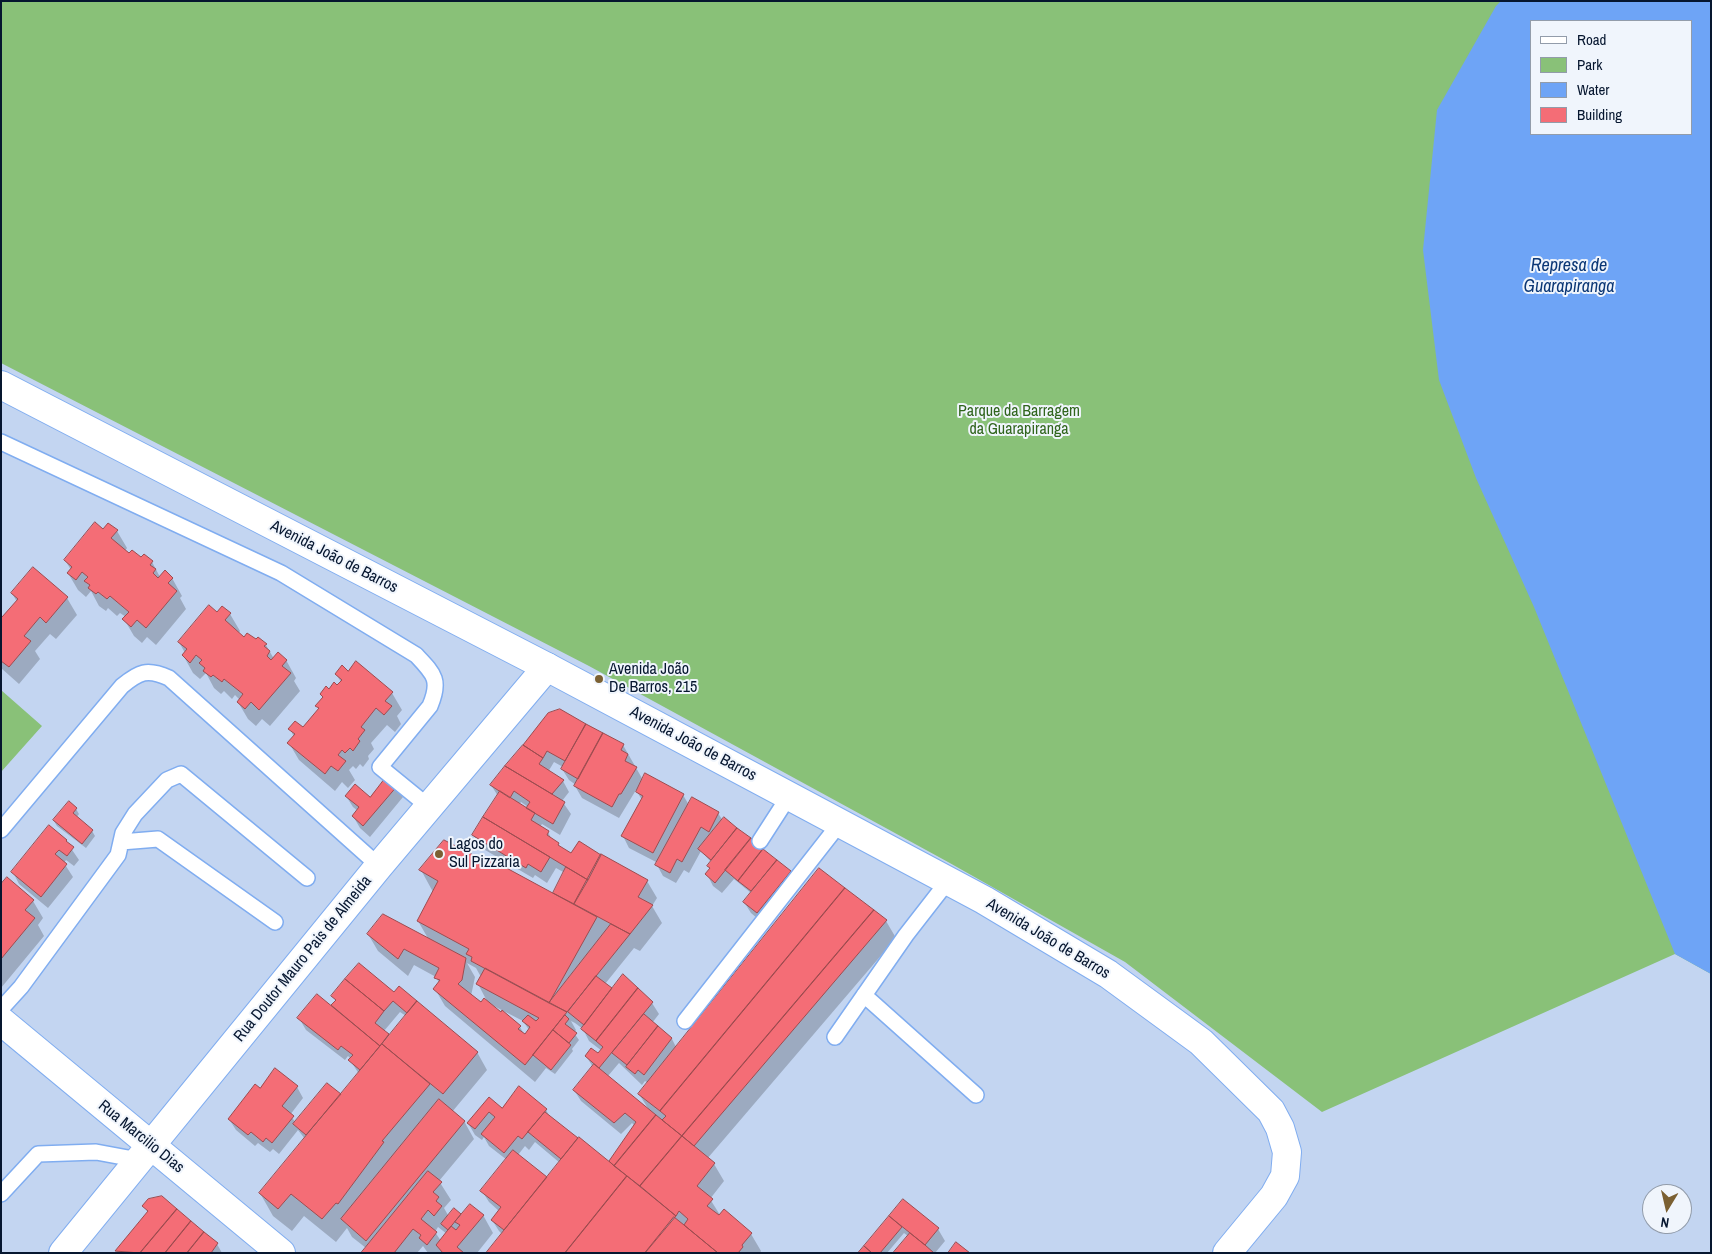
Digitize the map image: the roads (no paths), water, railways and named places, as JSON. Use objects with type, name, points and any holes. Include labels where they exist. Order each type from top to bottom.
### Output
[{"type":"street","name":"Avenida João de Barros","points":[[1,385],[547,667],[984,900],[1108,974],[1201,1042],[1272,1111],[1280,1128],[1287,1152],[1285,1176],[1274,1196],[1226,1253]]},
{"type":"street","name":"Rua Doutor Mauro Pais de Almeida","points":[[63,1253],[375,862],[425,803],[547,667]]},
{"type":"street","name":"Rua Marcilio Dias","points":[[1,1022],[145,1152],[281,1253]]},
{"type":"lane","points":[[1,442],[280,573],[416,655],[433,675],[436,686],[435,694],[430,706],[380,767],[425,803]]},
{"type":"lane","points":[[1,830],[122,686],[135,675],[148,672],[169,678],[375,862]]},
{"type":"lane","points":[[1,1009],[21,987],[118,855],[123,833],[135,814],[167,780],[181,774],[307,878]]},
{"type":"lane","points":[[760,841],[789,796]]},
{"type":"lane","points":[[685,1021],[840,823]]},
{"type":"lane","points":[[121,842],[158,839],[275,922]]},
{"type":"lane","points":[[835,1037],[906,935],[948,881]]},
{"type":"lane","points":[[864,996],[976,1095]]},
{"type":"lane","points":[[1,1194],[38,1154],[145,1152]]},
{"type":"water","name":"Represa de Guarapiranga","points":[[1501,1],[1711,1],[1711,974],[1675,954],[1534,607],[1476,478],[1439,380],[1423,250],[1437,110],[1496,6]]},
{"type":"place","name":"Avenida João De Barros, 215","points":[[599,679]]},
{"type":"place","name":"Lagos do Sul Pizzaria","points":[[439,854]]},
{"type":"park label","name":"Parque da Barragem da Guarapiranga","points":[[1019,421]]}]
